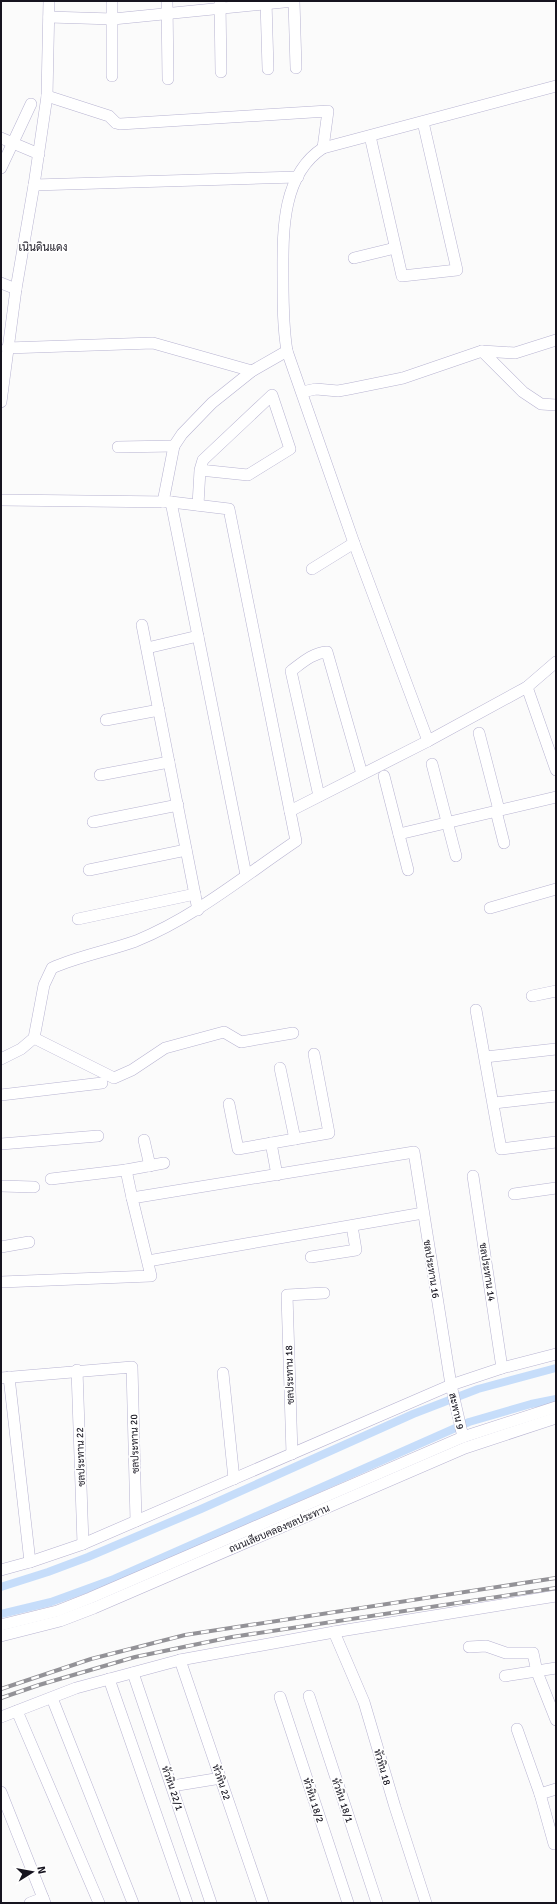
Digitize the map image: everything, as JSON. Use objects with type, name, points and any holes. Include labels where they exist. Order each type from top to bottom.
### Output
[{"type":"street","points":[[1,402],[5,352],[34,185],[47,96],[49,1]]},
{"type":"street","points":[[112,1],[112,76]]},
{"type":"street","points":[[167,1],[168,79]]},
{"type":"street","points":[[49,17],[112,19],[167,14],[220,5],[294,1],[296,68]]},
{"type":"street","points":[[266,2],[268,70]]},
{"type":"street","points":[[220,5],[221,72]]},
{"type":"street","points":[[428,741],[354,543],[287,350],[283,329],[284,224],[291,194],[298,177],[311,158],[323,148],[556,86]]},
{"type":"street","points":[[47,96],[109,116],[116,123],[120,124],[328,111],[323,148]]},
{"type":"street","points":[[1,168],[32,104]]},
{"type":"street","points":[[370,136],[402,276],[457,270],[423,122]]},
{"type":"street","points":[[1,138],[39,154]]},
{"type":"street","points":[[34,185],[298,177]]},
{"type":"street","points":[[354,258],[395,248]]},
{"type":"street","points":[[1,282],[16,289]]},
{"type":"street","points":[[302,392],[316,389],[338,391],[349,390],[403,378],[482,351],[515,353],[556,340]]},
{"type":"street","points":[[5,352],[153,343],[252,371]]},
{"type":"street","points":[[246,875],[198,636],[167,502],[174,446],[182,434],[212,403],[252,371],[287,350]]},
{"type":"street","points":[[482,351],[528,395],[541,404],[556,405]]},
{"type":"street","points":[[198,505],[200,470],[203,460],[272,395],[290,449],[248,475],[200,470]]},
{"type":"street","points":[[118,447],[174,446]]},
{"type":"street","points":[[1,500],[167,502],[229,509],[296,841],[198,910],[136,941],[68,961],[52,968],[44,985],[34,1038],[21,1049],[1,1059]]},
{"type":"street","points":[[312,569],[354,543]]},
{"type":"street","points":[[142,625],[198,910]]},
{"type":"street","points":[[147,648],[198,636]]},
{"type":"street","points":[[319,796],[291,671],[308,658],[319,652],[326,652],[362,774]]},
{"type":"street","points":[[290,811],[428,741],[527,687],[556,662]]},
{"type":"street","points":[[527,687],[555,763]]},
{"type":"street","points":[[106,720],[159,710]]},
{"type":"street","points":[[479,733],[504,843]]},
{"type":"street","points":[[100,775],[169,762]]},
{"type":"street","points":[[432,764],[456,856]]},
{"type":"street","points":[[384,776],[408,870]]},
{"type":"street","points":[[399,834],[556,797]]},
{"type":"street","points":[[93,822],[178,805]]},
{"type":"street","points":[[89,870],[186,850]]},
{"type":"street","points":[[490,908],[556,889]]},
{"type":"street","points":[[78,920],[195,894]]},
{"type":"street","points":[[532,996],[556,991]]},
{"type":"street","points":[[476,1010],[501,1148],[556,1142]]},
{"type":"street","points":[[34,1038],[114,1078],[132,1070],[165,1048],[224,1032],[240,1042],[294,1033]]},
{"type":"street","points":[[485,1058],[556,1049]]},
{"type":"street","points":[[229,1104],[238,1149],[329,1133],[314,1054]]},
{"type":"street","points":[[280,1068],[295,1139]]},
{"type":"street","points":[[1,1095],[102,1083]]},
{"type":"street","points":[[494,1103],[556,1096]]},
{"type":"street","points":[[1,1144],[98,1136]]},
{"type":"street","points":[[144,1140],[150,1166]]},
{"type":"street","points":[[132,1198],[277,1175],[271,1143]]},
{"type":"street","name":"ชลประทาน 16","points":[[277,1175],[414,1152],[451,1385]]},
{"type":"street","points":[[51,1179],[126,1170],[164,1163]]},
{"type":"street","points":[[1,1282],[150,1276],[148,1261],[126,1170]]},
{"type":"street","name":"ชลประทาน 14","points":[[473,1176],[502,1368]]},
{"type":"street","points":[[1,1186],[34,1187]]},
{"type":"street","points":[[514,1194],[556,1188]]},
{"type":"street","points":[[148,1261],[423,1213]]},
{"type":"street","points":[[311,1257],[356,1250],[352,1226]]},
{"type":"street","points":[[1,1246],[29,1242]]},
{"type":"street","name":"ชลประทาน 18","points":[[292,1454],[287,1295],[324,1293]]},
{"type":"street","points":[[1,1570],[83,1544],[451,1385],[502,1368],[556,1354]]},
{"type":"street","name":"ชลประทาน 20","points":[[77,1370],[132,1367],[136,1521]]},
{"type":"street","points":[[30,1562],[5,1377],[77,1370]]},
{"type":"street","name":"ชลประทาน 22","points":[[77,1370],[83,1544]]},
{"type":"street","points":[[223,1373],[234,1479]]},
{"type":"street","name":"สะพาน 9","points":[[451,1385],[464,1437]]},
{"type":"street","name":"ถนนเลียบคลองชลประทาน","points":[[1,1625],[57,1611],[464,1437],[556,1407]]},
{"type":"street","name":"ถนนเลียบคลองชลประทาน","points":[[1,1636],[60,1621],[94,1608],[465,1448],[556,1418]]},
{"type":"street","points":[[1,1717],[76,1688],[180,1660],[334,1632],[556,1596]]},
{"type":"street","name":"หัวหิน 18","points":[[334,1632],[364,1702],[395,1807],[426,1903]]},
{"type":"street","points":[[469,1647],[486,1646],[506,1653],[531,1653],[534,1655],[537,1672],[556,1720]]},
{"type":"street","name":"หัวหิน 22","points":[[180,1660],[263,1903]]},
{"type":"street","points":[[505,1676],[534,1670],[537,1672],[556,1668]]},
{"type":"street","name":"หัวหิน 22/1","points":[[133,1673],[211,1903]]},
{"type":"street","points":[[109,1679],[187,1903]]},
{"type":"street","name":"หัวหิน 18/1","points":[[309,1696],[377,1903]]},
{"type":"street","name":"หัวหิน 18/2","points":[[280,1697],[348,1903]]},
{"type":"street","points":[[52,1698],[133,1903]]},
{"type":"street","points":[[17,1711],[99,1903]]},
{"type":"street","points":[[517,1729],[540,1794],[551,1819],[554,1844]]},
{"type":"street","points":[[172,1786],[221,1778]]},
{"type":"street","points":[[540,1794],[556,1790]]},
{"type":"street","points":[[1,1792],[44,1900],[30,1903]]},
{"type":"waterway","points":[[1,1587],[88,1557],[201,1509],[413,1414],[478,1389],[556,1368]]},
{"type":"waterway","points":[[1,1614],[51,1602],[114,1579],[469,1422],[531,1404],[556,1399]]},
{"type":"railway","points":[[1,1689],[91,1659],[185,1635],[556,1578]]},
{"type":"railway","points":[[1,1698],[39,1685],[135,1657],[232,1637],[556,1588]]},
{"type":"district","name":"เนินดินแดง","points":[[43,247]]}]
